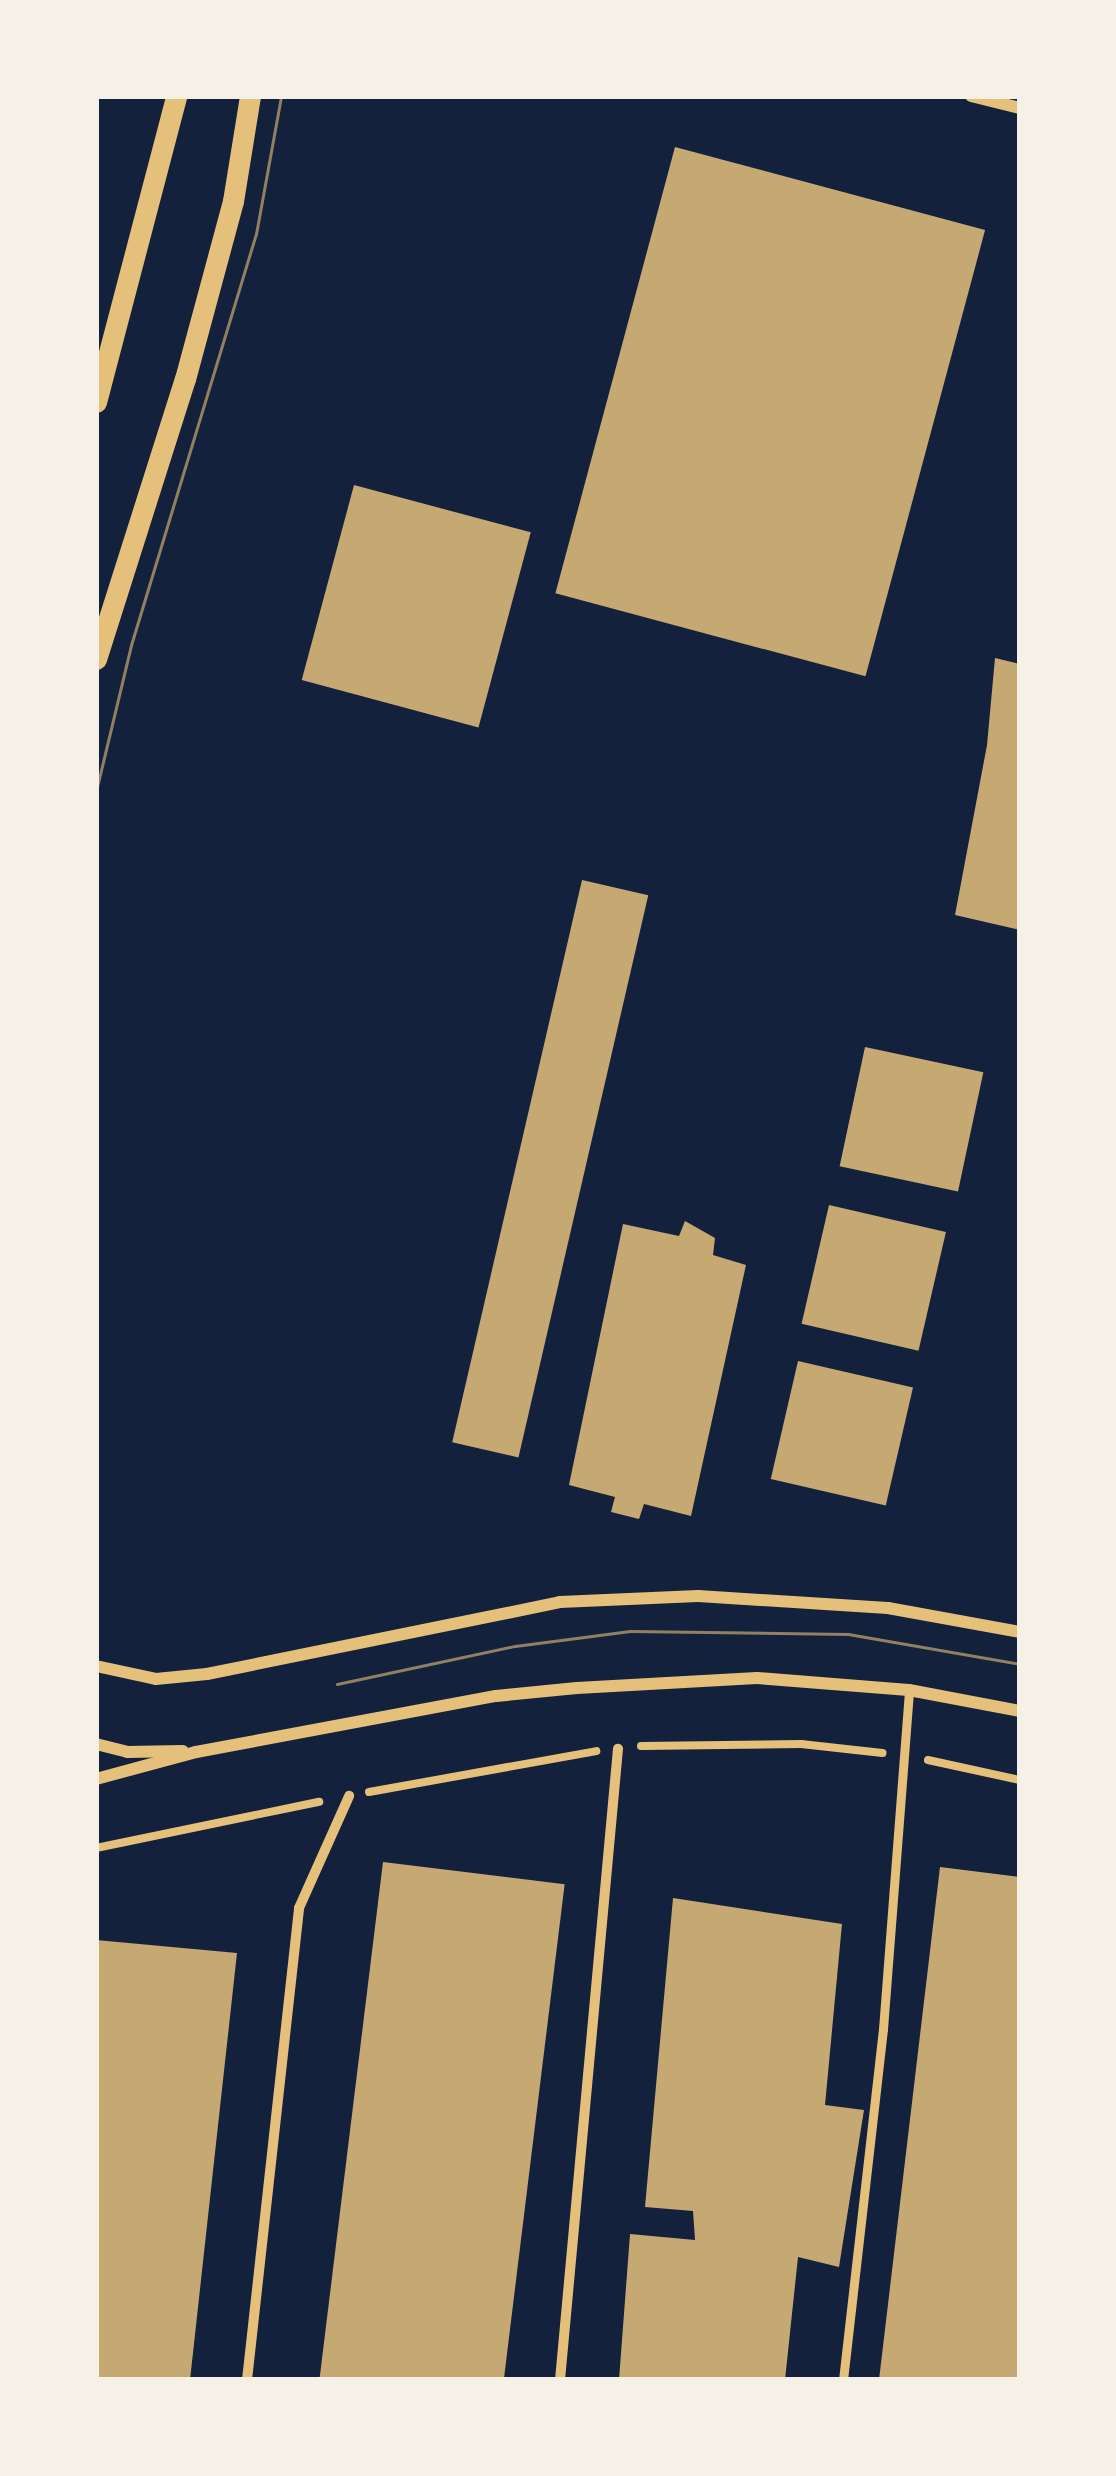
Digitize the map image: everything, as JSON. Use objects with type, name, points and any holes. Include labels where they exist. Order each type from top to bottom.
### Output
[{"type":"street","points":[[96,402],[176,96]]},
{"type":"street","points":[[96,659],[185,379],[233,201],[250,96]]},
{"type":"street","points":[[971,96],[1020,108]]},
{"type":"street","points":[[96,359],[111,339]]},
{"type":"street","points":[[96,1666],[156,1679],[207,1674],[560,1602],[698,1597],[888,1607],[1020,1632]]},
{"type":"street","points":[[96,1779],[196,1752],[496,1696],[578,1688],[757,1678],[909,1690],[1020,1711]]},
{"type":"street","points":[[96,1744],[127,1752],[196,1752]]},
{"type":"street","points":[[560,2380],[618,1748]]},
{"type":"street","points":[[247,2380],[299,1908],[349,1796]]},
{"type":"lane","points":[[843,2380],[883,2029],[909,1690]]},
{"type":"path","points":[[96,1848],[618,1748],[801,1744],[905,1756],[1020,1780]]},
{"type":"building","points":[[675,147],[985,230],[865,676],[555,593]]},
{"type":"building","points":[[354,485],[531,532],[478,727],[302,680]]},
{"type":"building","points":[[995,658],[1020,664],[1020,930],[955,915],[987,745]]},
{"type":"building","points":[[582,880],[648,895],[518,1458],[452,1442]]},
{"type":"building","points":[[865,1047],[983,1072],[958,1191],[840,1166]]},
{"type":"building","points":[[829,1205],[946,1232],[918,1351],[802,1324]]},
{"type":"building","points":[[685,1221],[715,1238],[713,1255],[746,1265],[691,1516],[644,1504],[639,1519],[611,1512],[615,1497],[569,1485],[623,1224],[679,1236]]},
{"type":"building","points":[[798,1361],[913,1388],[886,1505],[771,1479]]},
{"type":"building","points":[[383,1862],[565,1884],[504,2380],[319,2380]]},
{"type":"building","points":[[940,1867],[1020,1877],[1020,2380],[879,2380]]},
{"type":"building","points":[[673,1898],[842,1924],[825,2105],[864,2110],[839,2267],[798,2257],[785,2380],[619,2380],[630,2234],[695,2240],[693,2211],[645,2207]]},
{"type":"building","points":[[96,1940],[237,1953],[190,2380],[96,2380]]},
{"type":"tram line","points":[[96,791],[131,645],[256,234],[281,96]]},
{"type":"tram line","points":[[337,1684],[515,1646],[630,1631],[848,1634],[1020,1664]]}]
